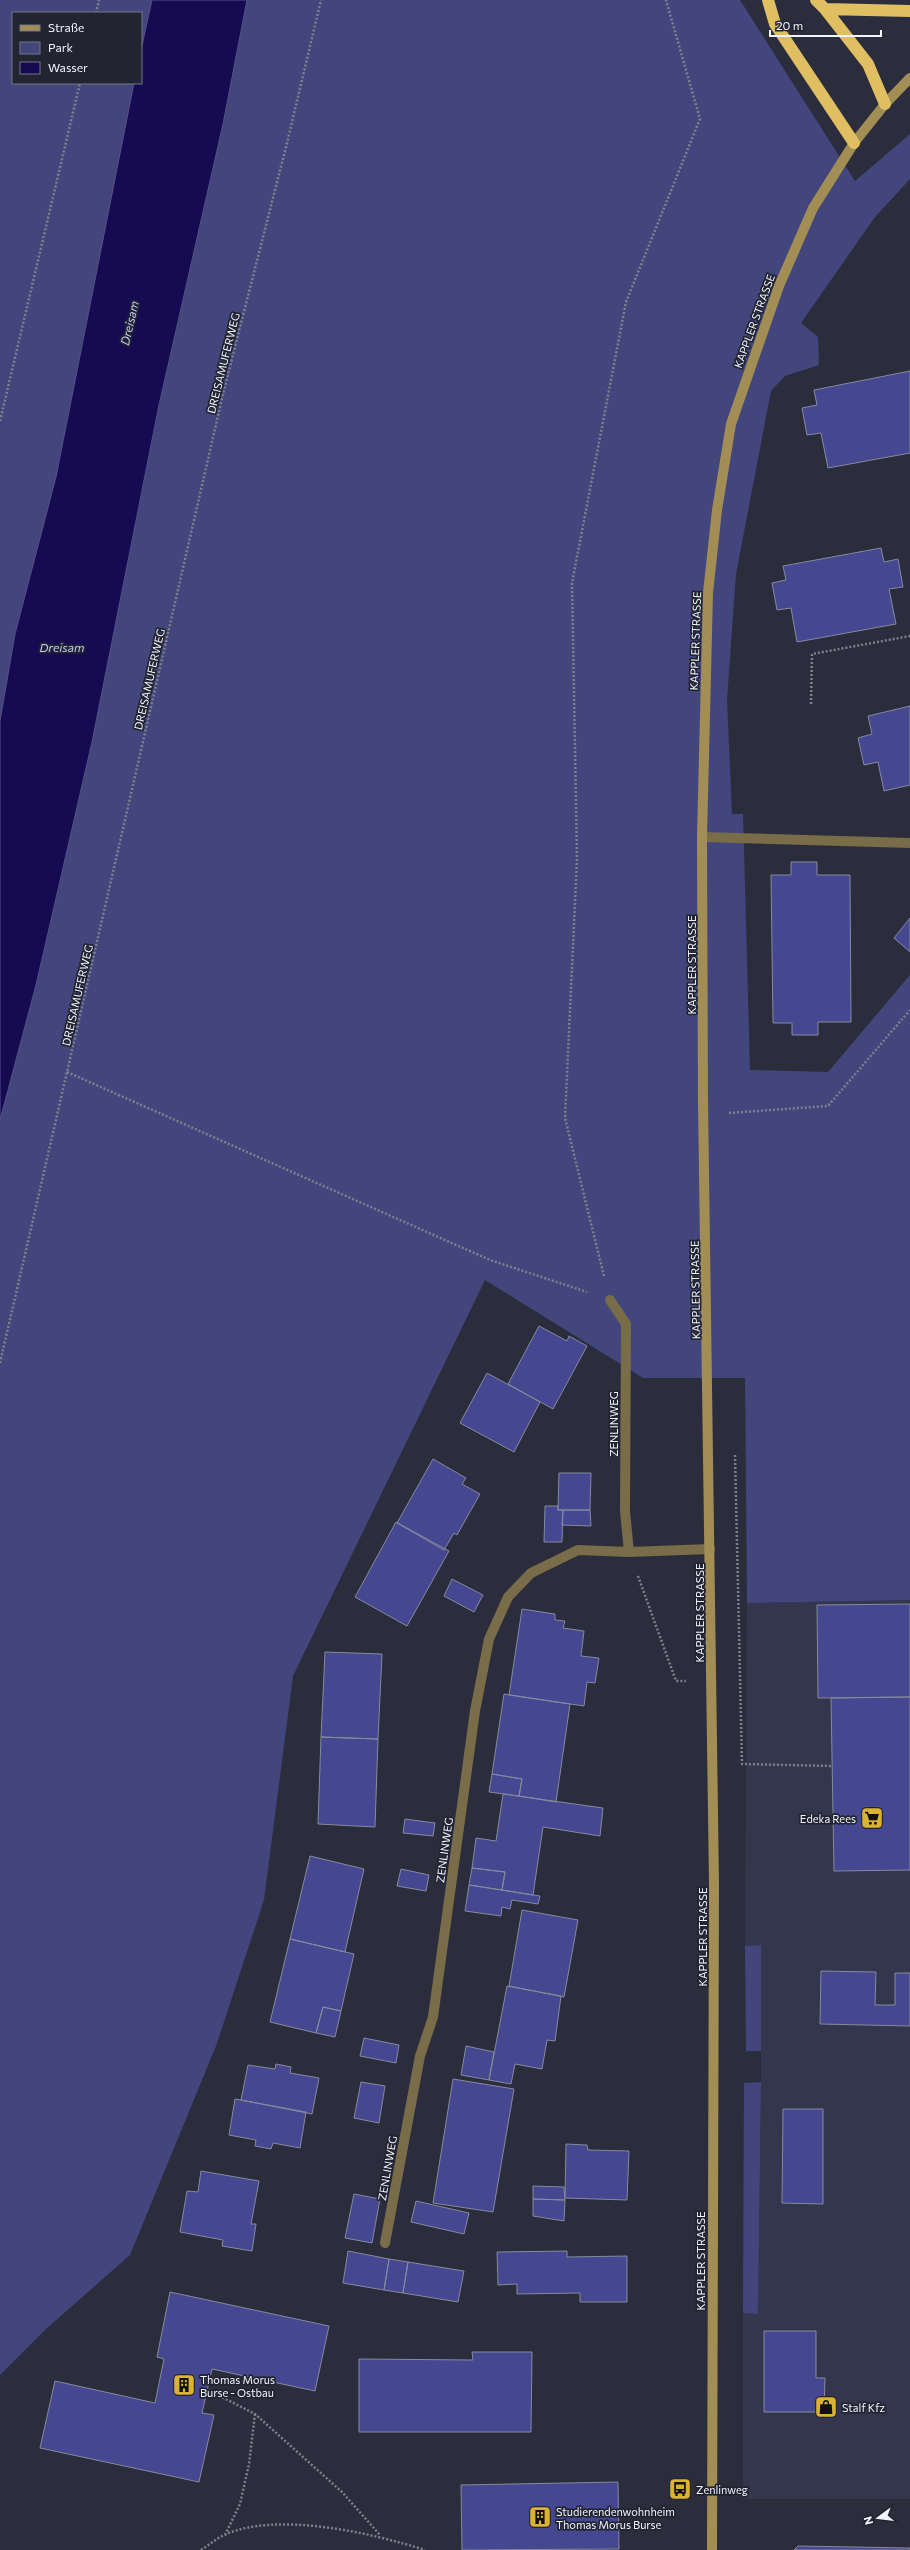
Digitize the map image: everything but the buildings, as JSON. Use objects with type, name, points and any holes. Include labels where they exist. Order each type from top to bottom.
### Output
[{"type":"highway","points":[[768,0],[775,24],[854,143]]},
{"type":"highway","points":[[816,0],[825,9],[868,64],[885,104]]},
{"type":"highway","points":[[825,9],[910,11]]},
{"type":"street","name":"KAPPLER STRASSE","points":[[712,2550],[714,1885],[703,1101],[702,837],[708,593],[717,510],[731,424],[779,286],[813,208],[854,143],[885,104],[910,78]]},
{"type":"street","points":[[702,837],[910,843]]},
{"type":"street","name":"ZENLINWEG","points":[[610,1300],[626,1324],[625,1511],[630,1552]]},
{"type":"street","name":"ZENLINWEG","points":[[385,2243],[420,2056],[433,2017],[475,1711],[490,1640],[508,1597],[531,1573],[578,1550],[630,1552],[710,1549]]},
{"type":"path","points":[[96,12],[99,0]]},
{"type":"path","name":"DREISAMUFERWEG","points":[[0,1363],[223,394],[288,143],[321,0]]},
{"type":"path","points":[[610,1300],[565,1118],[577,859],[572,583],[626,302],[700,119],[666,0]]},
{"type":"path","points":[[0,422],[80,84]]},
{"type":"path","points":[[811,704],[812,654],[910,636]]},
{"type":"path","points":[[729,1113],[828,1106],[910,1010]]},
{"type":"path","points":[[67,1072],[490,1260],[610,1300]]},
{"type":"path","points":[[630,1552],[676,1681]]},
{"type":"path","points":[[739,1680],[742,1764],[833,1766]]},
{"type":"path","points":[[208,2390],[256,2414],[342,2492],[380,2536]]},
{"type":"path","points":[[225,2535],[240,2504],[249,2464],[256,2414]]},
{"type":"path","points":[[201,2550],[225,2535],[272,2526],[316,2526],[380,2536],[425,2550]]},
{"type":"shaded area","points":[[910,1600],[910,2499],[743,2499],[743,2313],[758,2313],[761,2082],[761,1945],[745,1946],[747,1603]]},
{"type":"green space","points":[[0,0],[152,0],[142,45],[142,12],[12,12],[12,84],[134,84],[56,477],[15,634],[0,721]]},
{"type":"green space","points":[[247,0],[740,0],[855,181],[910,134],[910,179],[875,217],[801,323],[818,337],[819,365],[785,376],[771,391],[736,574],[727,700],[732,814],[743,814],[750,1070],[828,1072],[910,975],[910,1600],[747,1603],[745,1378],[643,1378],[485,1280],[293,1676],[264,1900],[216,2046],[130,2255],[46,2329],[0,2375],[0,1120],[36,985],[92,742],[159,405],[223,124]]},
{"type":"green space","points":[[761,1945],[761,2051],[746,2051],[745,1946]]},
{"type":"green space","points":[[761,2082],[758,2314],[743,2313],[744,2083]]},
{"type":"water","name":"Dreisam","points":[[152,0],[247,0],[223,124],[159,405],[92,742],[36,985],[0,1120],[0,721],[15,634],[56,477],[134,84],[142,84],[142,45]]},
{"type":"place","name":"Edeka Rees","points":[[872,1818]]},
{"type":"place","name":"Thomas Morus Burse - Ostbau","points":[[184,2385]]},
{"type":"place","name":"Stalf Kfz","points":[[826,2407]]},
{"type":"place","name":"Zenlinweg","points":[[680,2489]]},
{"type":"place","name":"Studierendenwohnheim Thomas Morus Burse","points":[[540,2517]]}]
